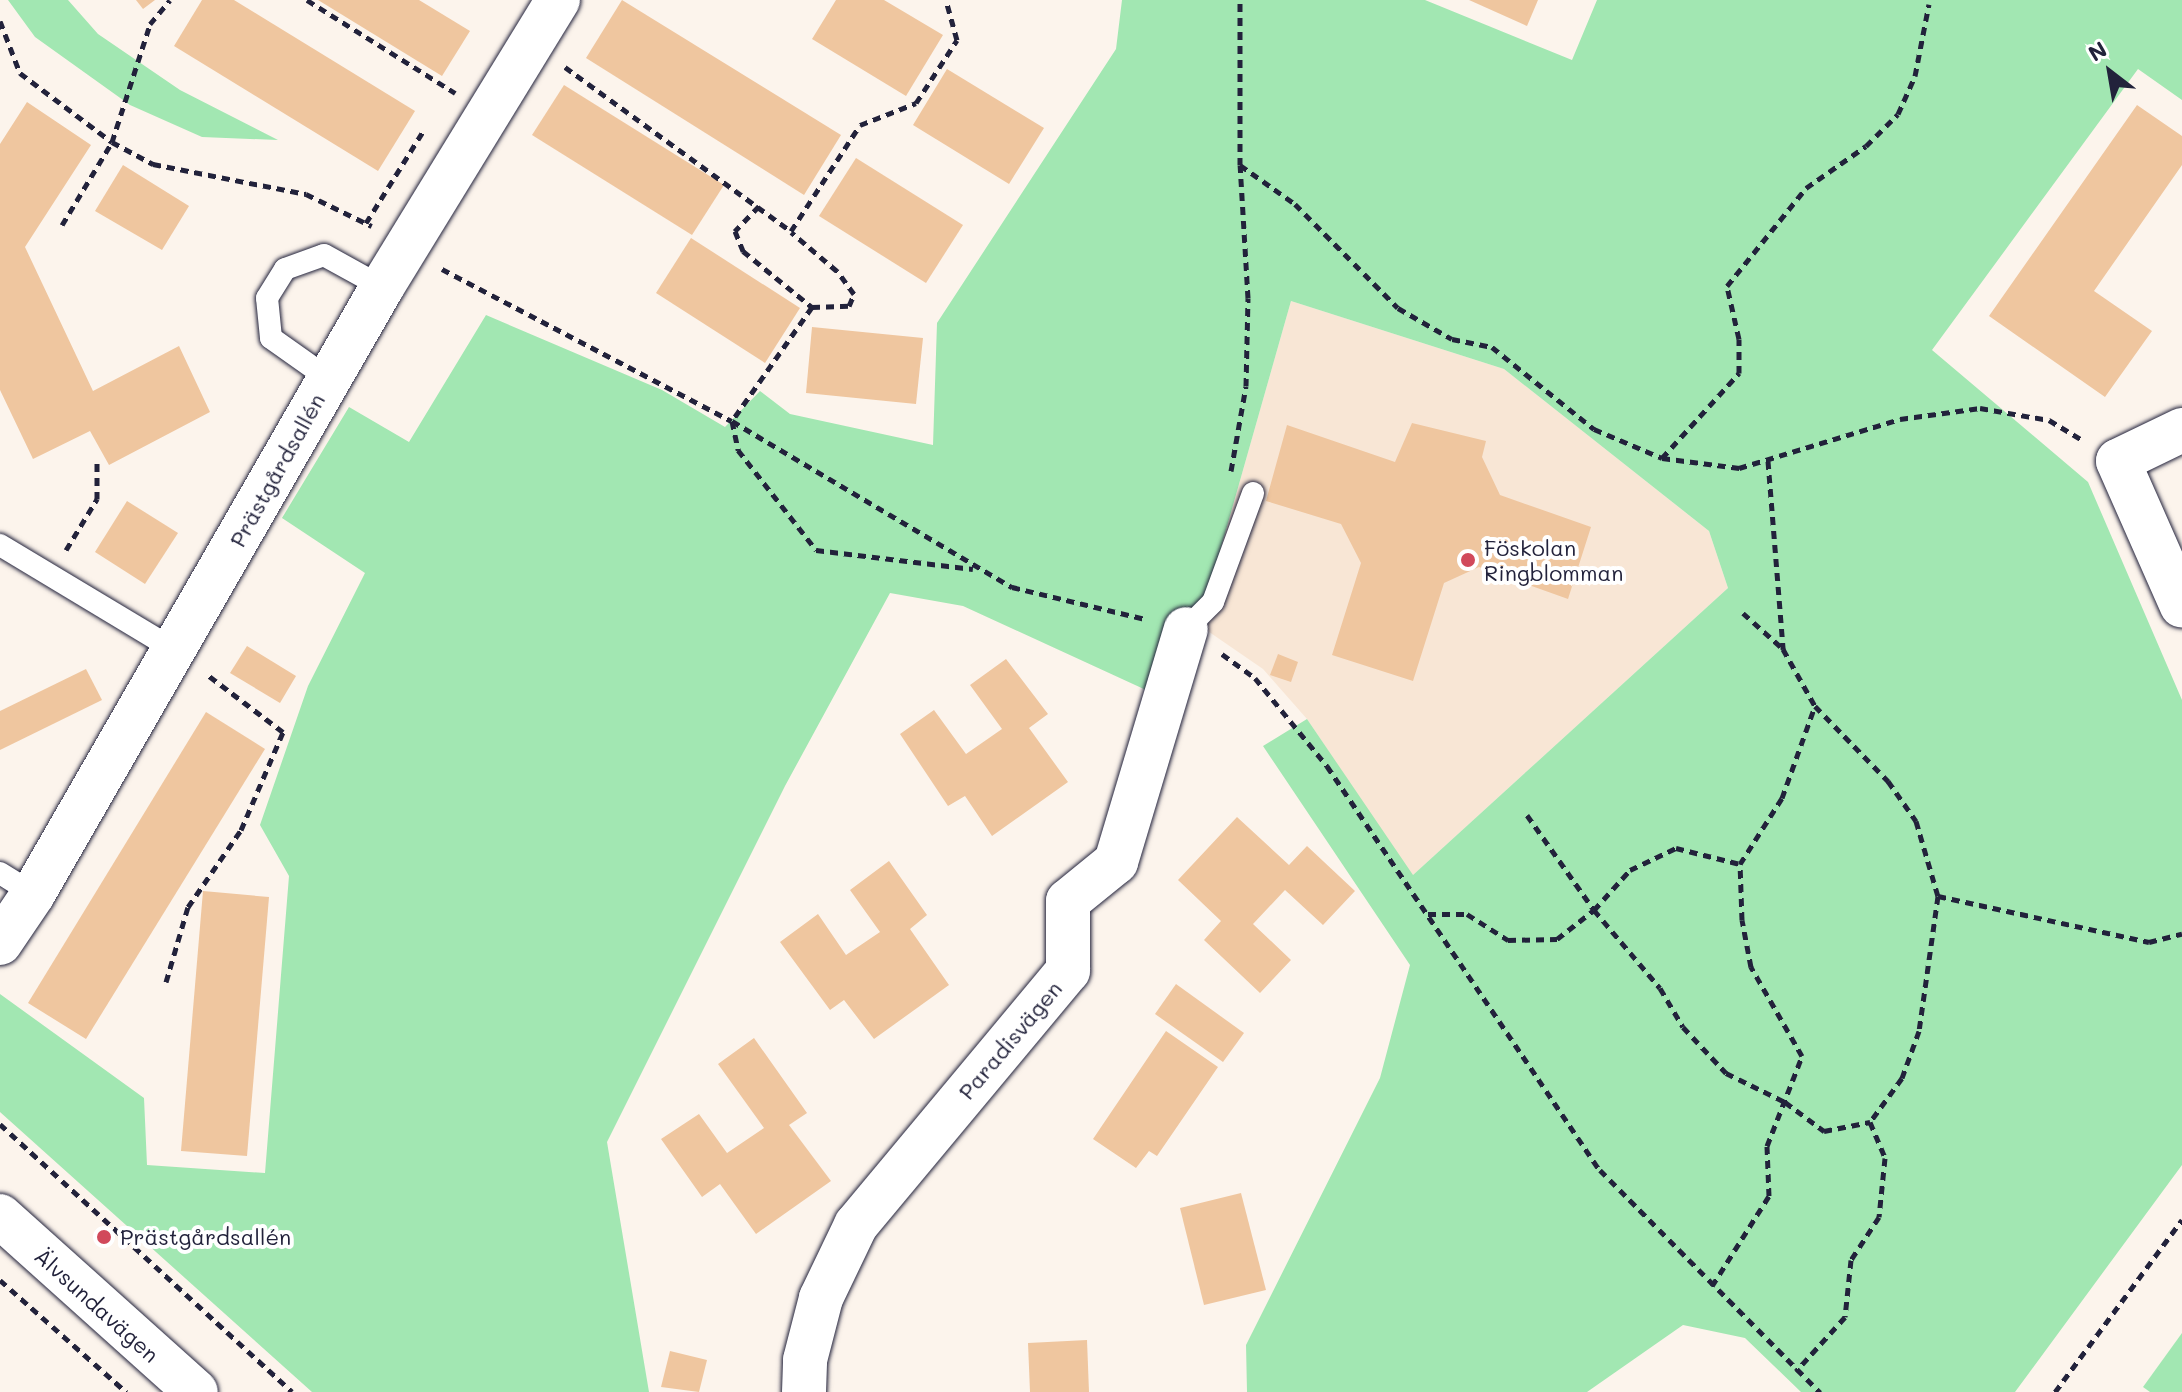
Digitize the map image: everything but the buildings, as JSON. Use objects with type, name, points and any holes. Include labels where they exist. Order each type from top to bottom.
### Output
[{"type":"street","name":"Prästgårdsallén","points":[[0,943],[16,884],[175,650],[382,287],[410,247],[558,0]]},
{"type":"street","points":[[2182,430],[2118,461],[2182,606]]},
{"type":"street","name":"Paradisvägen","points":[[804,1392],[805,1360],[821,1298],[856,1225],[1068,971],[1068,901],[1116,862],[1186,629]]},
{"type":"street","name":"Älvsundavägen","points":[[0,1216],[196,1392]]},
{"type":"lane","points":[[329,379],[271,338],[267,298],[285,269],[324,255],[382,287]]},
{"type":"lane","points":[[1186,629],[1213,602],[1253,493]]},
{"type":"lane","points":[[0,545],[48,578],[175,650]]},
{"type":"path","points":[[62,225],[112,142],[150,24],[170,0]]},
{"type":"path","points":[[307,0],[490,114]]},
{"type":"path","points":[[791,231],[860,125],[916,103],[957,40],[946,0]]},
{"type":"path","points":[[1230,480],[1246,386],[1248,298],[1240,165],[1240,0]]},
{"type":"path","points":[[1662,458],[1739,373],[1739,339],[1727,286],[1806,188],[1866,146],[1898,114],[1915,76],[1929,4]]},
{"type":"path","points":[[0,21],[20,73],[112,142],[153,164],[306,194],[732,421],[975,569],[1012,587],[1186,629],[1255,678],[1286,712],[1600,1170],[1711,1286],[1820,1392]]},
{"type":"path","points":[[531,46],[759,206],[791,231],[837,271],[854,294],[849,306],[812,307],[743,251],[735,231],[759,206]]},
{"type":"path","points":[[1240,165],[1295,204],[1398,308],[1452,339],[1492,347],[1594,429],[1662,458],[1739,468],[1900,419],[1980,408],[2049,420],[2118,461]]},
{"type":"path","points":[[812,307],[732,421],[738,450],[816,550],[975,569]]},
{"type":"path","points":[[48,578],[97,499],[97,458]]},
{"type":"path","points":[[1768,461],[1783,649]]},
{"type":"path","points":[[1527,815],[1594,910],[1660,988],[1683,1027],[1726,1073],[1785,1102],[1824,1131],[1870,1122],[1902,1078],[1919,1031],[1938,896],[1916,821],[1888,781],[1815,706],[1783,649],[1743,613]]},
{"type":"path","points":[[166,982],[188,907],[241,830],[283,732],[175,650]]},
{"type":"path","points":[[1711,1286],[1769,1196],[1767,1146],[1802,1056],[1751,967],[1742,920],[1740,864],[1782,798],[1815,706]]},
{"type":"path","points":[[1427,914],[1467,914],[1508,940],[1557,939],[1594,910],[1630,870],[1676,848],[1740,864]]},
{"type":"path","points":[[1938,896],[2149,942],[2182,934]]},
{"type":"path","points":[[1796,1371],[1845,1317],[1851,1260],[1879,1217],[1885,1158],[1870,1122]]},
{"type":"path","points":[[0,1124],[292,1392]]},
{"type":"path","points":[[2055,1392],[2182,1220]]},
{"type":"path","points":[[0,1280],[126,1392]]},
{"type":"shaded area","name":"Föskolan Ringblomman","points":[[1291,301],[1504,369],[1709,531],[1728,588],[1412,876],[1307,719],[1263,669],[1199,625]]},
{"type":"green space","points":[[8,0],[68,0],[98,34],[180,90],[278,140],[202,137],[130,105],[35,37]]},
{"type":"green space","points":[[1122,0],[1425,0],[1572,60],[1597,0],[2182,0],[2182,100],[2138,69],[1932,350],[2088,482],[2182,700],[2182,1165],[2015,1392],[1801,1392],[1745,1338],[1683,1325],[1587,1392],[1247,1392],[1246,1345],[1380,1078],[1410,965],[1263,746],[1307,719],[1413,875],[1728,588],[1709,531],[1504,369],[1291,301],[1199,625],[1146,690],[963,606],[890,593],[785,786],[607,1142],[649,1392],[312,1392],[0,1112],[0,994],[144,1098],[147,1165],[265,1173],[289,876],[260,825],[308,686],[365,573],[282,518],[349,407],[409,442],[486,315],[662,390],[725,427],[760,391],[790,414],[933,445],[937,323],[1116,49]]},
{"type":"green space","points":[[2182,1333],[2182,1392],[2150,1392],[2143,1387]]},
{"type":"place","name":"Föskolan Ringblomman","points":[[1468,560]]},
{"type":"place","name":"Prästgårdsallén","points":[[104,1237]]}]
